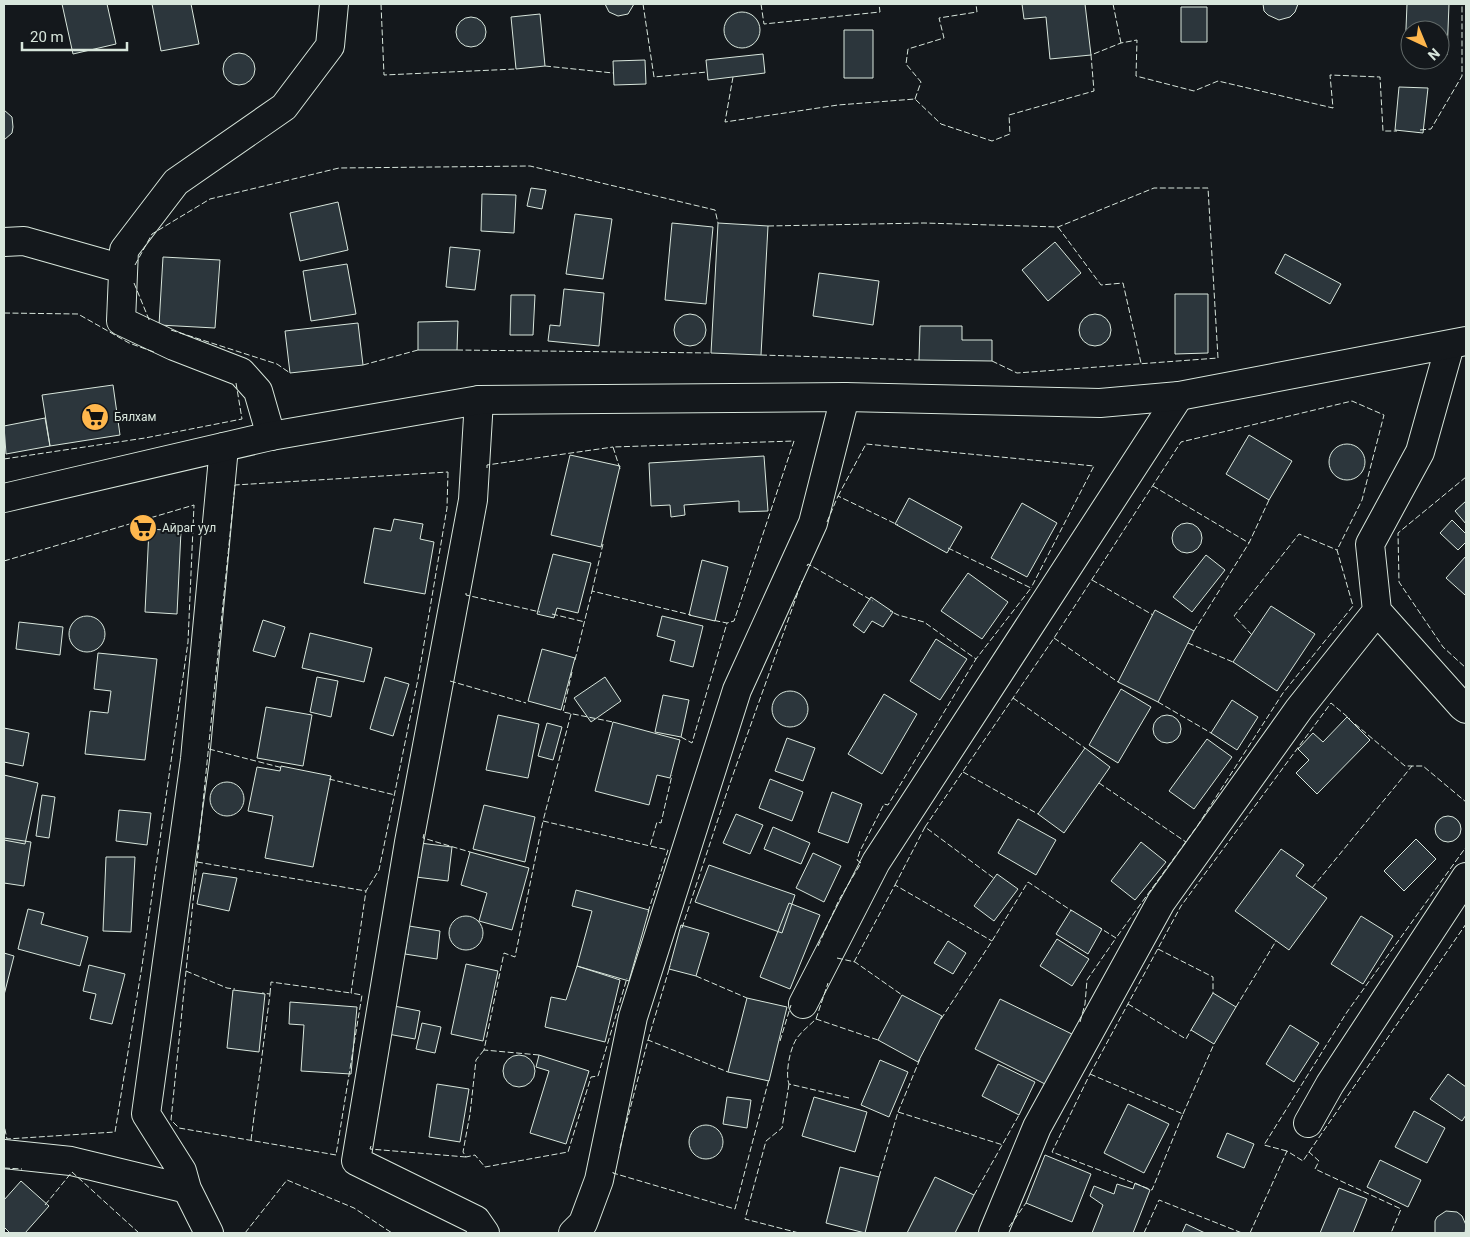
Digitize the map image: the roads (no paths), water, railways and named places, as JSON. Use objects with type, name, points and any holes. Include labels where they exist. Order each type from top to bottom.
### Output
[{"type":"street","points":[[271,436],[258,391],[241,372],[174,346],[121,321],[124,250],[176,182],[284,107],[330,46],[334,4]]},
{"type":"street","points":[[4,242],[24,241],[123,269]]},
{"type":"street","points":[[4,498],[271,436],[479,400],[845,397],[1100,403],[1179,396],[1458,343],[1420,452],[1370,544],[1377,611],[1466,709]]},
{"type":"street","points":[[803,1004],[876,862],[1179,396]]},
{"type":"street","points":[[587,1230],[633,1017],[737,690],[813,523],[845,397]]},
{"type":"street","points":[[479,400],[473,500],[409,842],[356,1161],[476,1220],[485,1233]]},
{"type":"street","points":[[209,1233],[187,1189],[182,1171],[146,1114],[195,759],[224,447]]},
{"type":"street","points":[[992,1233],[1037,1127],[1161,902],[1299,709],[1377,611]]},
{"type":"street","points":[[1308,1123],[1330,1084],[1466,877]]},
{"type":"street","points":[[4,1154],[71,1160],[187,1189]]},
{"type":"place","name":"Бялхам","points":[[95,417]]},
{"type":"place","name":"Айраг уул","points":[[143,528]]}]
